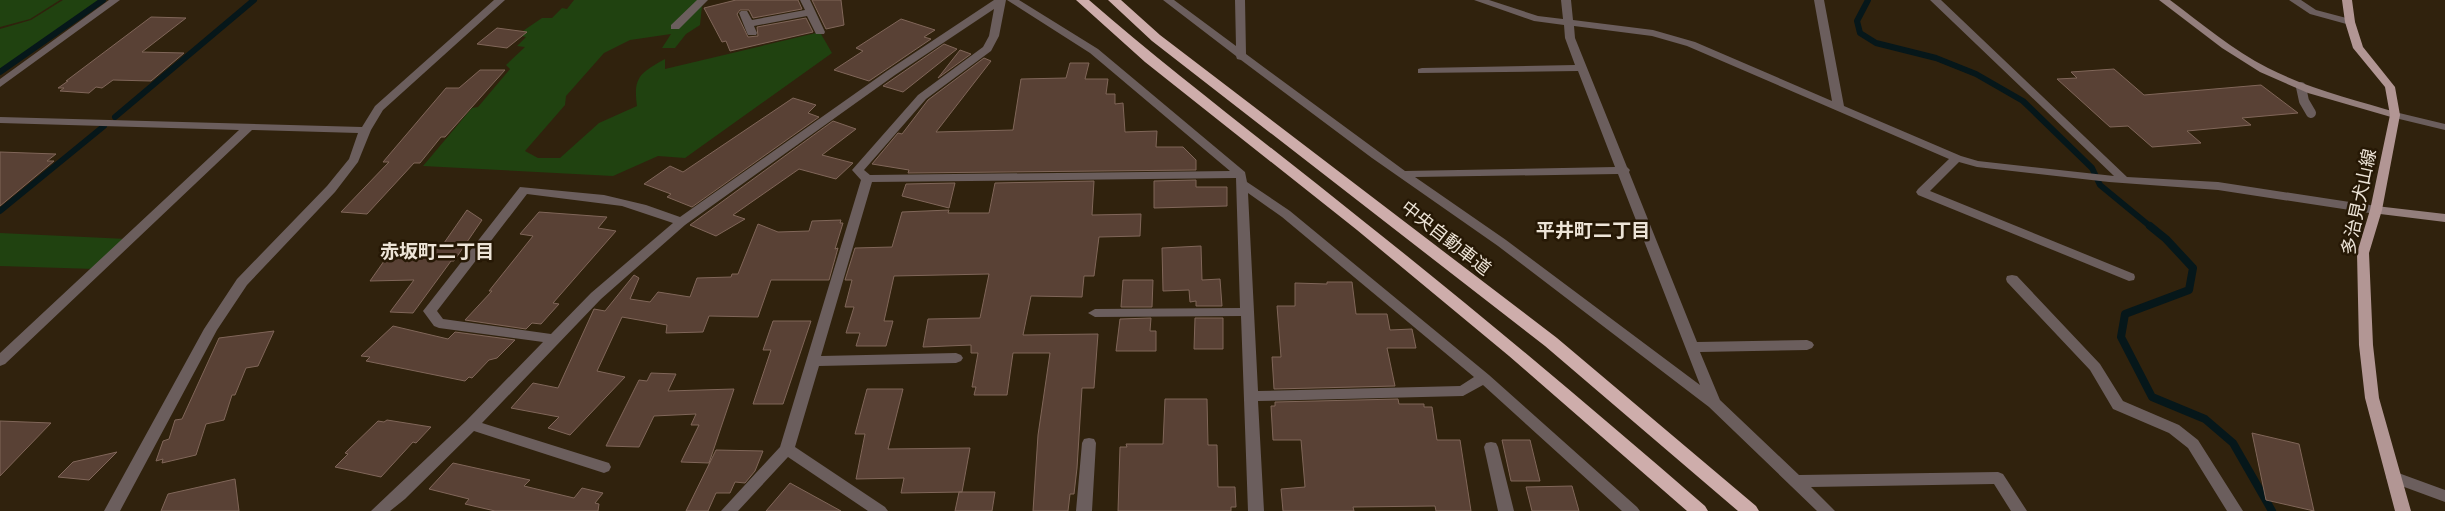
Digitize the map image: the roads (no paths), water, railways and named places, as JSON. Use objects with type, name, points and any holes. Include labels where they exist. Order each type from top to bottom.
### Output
[{"type":"highway","points":[[1082,0],[1149,59],[1362,227],[1514,352],[1699,511]]},
{"type":"highway","name":"中央自動車道","points":[[1114,0],[1156,38],[1551,342],[1750,511]]},
{"type":"main road","name":"多治見犬山線","points":[[2347,0],[2350,22],[2358,48],[2390,87],[2395,115],[2376,210],[2363,253],[2366,345],[2372,398],[2403,511]]},
{"type":"street","points":[[0,84],[115,0]]},
{"type":"street","points":[[112,511],[211,328],[242,282],[331,189],[354,160],[365,130],[378,108],[500,0]]},
{"type":"street","points":[[675,28],[703,0]]},
{"type":"street","points":[[805,0],[820,32]]},
{"type":"street","points":[[1004,0],[1094,51],[1241,178],[1484,378],[1632,511]]},
{"type":"street","points":[[1004,0],[994,36],[987,49],[922,97],[858,170],[867,179],[1241,178]]},
{"type":"street","points":[[380,511],[400,495],[471,426],[596,296],[681,222],[891,74],[1004,0]]},
{"type":"street","points":[[1168,0],[1241,57],[1376,156],[1502,243],[1714,403],[1826,511]]},
{"type":"street","points":[[1240,0],[1241,57]]},
{"type":"street","points":[[1480,0],[1537,18],[1653,33],[1690,44],[1956,158],[1977,164],[2084,177],[2218,186],[2376,210],[2445,218]]},
{"type":"street","points":[[1566,0],[1570,38],[1624,170],[1714,403]]},
{"type":"street","points":[[1819,0],[1839,108]]},
{"type":"street","points":[[1935,0],[2124,180]]},
{"type":"street","points":[[2164,0],[2256,66],[2301,87],[2395,115],[2445,127]]},
{"type":"street","points":[[2294,0],[2313,12],[2350,22]]},
{"type":"street","points":[[744,13],[750,28],[811,12]]},
{"type":"street","points":[[1422,71],[1582,68]]},
{"type":"street","points":[[0,120],[365,130]]},
{"type":"street","points":[[0,361],[249,127]]},
{"type":"street","points":[[1956,158],[1922,192],[2129,277]]},
{"type":"street","points":[[1404,174],[1624,170]]},
{"type":"street","points":[[1241,178],[1256,511]]},
{"type":"street","points":[[729,511],[787,450],[867,179]]},
{"type":"street","points":[[553,339],[439,323],[430,311],[524,190],[606,198],[651,208],[681,222]]},
{"type":"street","points":[[2012,279],[2095,367],[2118,405],[2174,429],[2193,444],[2235,511]]},
{"type":"street","points":[[1095,313],[1247,312]]},
{"type":"street","points":[[1692,347],[1807,345]]},
{"type":"street","points":[[814,361],[956,358]]},
{"type":"street","points":[[1251,396],[1464,391],[1484,378]]},
{"type":"street","points":[[471,426],[604,467]]},
{"type":"street","points":[[1084,511],[1089,443]]},
{"type":"street","points":[[1491,447],[1506,511]]},
{"type":"street","points":[[787,450],[880,511]]},
{"type":"street","points":[[2393,477],[2445,496]]},
{"type":"street","points":[[1795,481],[1998,478],[2019,511]]},
{"type":"lane","points":[[2301,87],[2304,101],[2311,113]]},
{"type":"waterway","points":[[0,72],[103,0]]},
{"type":"waterway","points":[[115,117],[254,0]]},
{"type":"waterway","points":[[1868,0],[1857,21],[1860,33],[1876,43],[1936,58],[1976,74],[2023,101],[2092,168],[2100,185],[2151,227]]},
{"type":"waterway","points":[[0,211],[104,126]]},
{"type":"waterway","points":[[2150,226],[2166,239],[2193,268],[2189,290],[2125,314],[2121,337],[2152,397],[2205,419],[2233,443],[2272,511]]},
{"type":"district","name":"平井町二丁目","points":[[1593,230]]},
{"type":"district","name":"赤坂町二丁目","points":[[437,251]]}]
